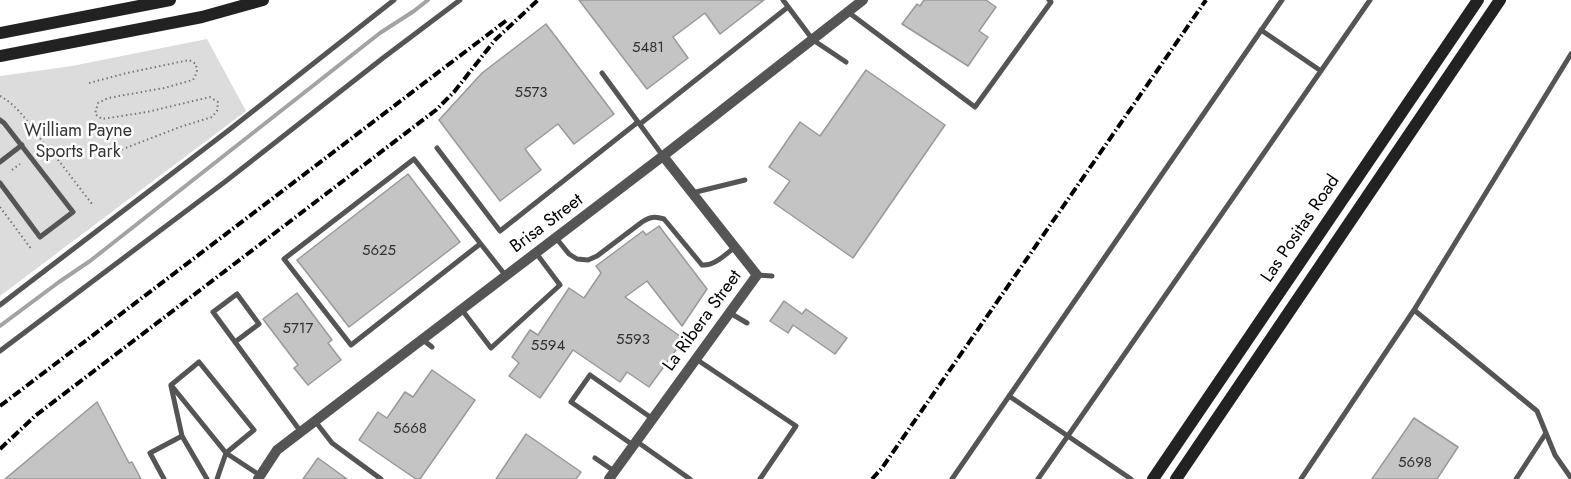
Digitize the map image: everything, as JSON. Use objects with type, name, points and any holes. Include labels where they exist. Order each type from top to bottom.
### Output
[{"type":"main road","points":[[0,33],[170,0]]},
{"type":"main road","points":[[0,56],[202,16],[262,0]]},
{"type":"main road","name":"Las Positas Road","points":[[1153,479],[1478,0]]},
{"type":"main road","name":"Las Positas Road","points":[[1176,479],[1500,0]]},
{"type":"street","name":"Brisa Street","points":[[260,477],[277,450],[663,156],[863,0]]},
{"type":"street","name":"La Ribera Street","points":[[611,475],[757,275],[663,156]]},
{"type":"lane","points":[[0,305],[394,0]]},
{"type":"lane","points":[[0,351],[226,181],[383,57],[460,0]]},
{"type":"lane","points":[[783,0],[813,40],[846,62]]},
{"type":"lane","points":[[848,12],[975,106],[1051,2],[1049,0]]},
{"type":"lane","points":[[952,479],[1282,0]]},
{"type":"lane","points":[[1038,479],[1370,0]]},
{"type":"lane","points":[[437,148],[500,231],[788,7]]},
{"type":"lane","points":[[1262,30],[1321,70]]},
{"type":"lane","points":[[1301,479],[1414,310],[1571,54]]},
{"type":"lane","points":[[602,73],[663,156]]},
{"type":"lane","points":[[0,120],[73,212],[40,237],[0,183]]},
{"type":"lane","points":[[0,162],[22,145]]},
{"type":"lane","points":[[480,244],[351,345],[284,259],[414,159],[506,276]]},
{"type":"lane","points":[[692,193],[745,180]]},
{"type":"lane","points":[[556,238],[569,254],[577,259],[588,260],[654,216],[664,219],[702,265],[714,263],[735,247]]},
{"type":"lane","points":[[462,310],[491,348],[560,285],[536,253]]},
{"type":"lane","points":[[757,275],[772,276]]},
{"type":"lane","points":[[235,342],[259,324],[237,294],[213,312],[235,342],[301,432]]},
{"type":"lane","points":[[1414,310],[1537,411],[1555,455],[1571,478]]},
{"type":"lane","points":[[730,313],[747,323]]},
{"type":"lane","points":[[423,340],[432,347]]},
{"type":"lane","points":[[696,359],[796,426],[760,479]]},
{"type":"lane","points":[[171,385],[199,362],[254,430],[226,453],[217,479]]},
{"type":"lane","points":[[653,419],[590,375],[571,402],[690,479]]},
{"type":"lane","points":[[171,385],[182,436],[207,479]]},
{"type":"lane","points":[[171,385],[226,453],[260,477]]},
{"type":"lane","points":[[1009,396],[1131,479]]},
{"type":"lane","points":[[315,421],[332,443],[381,479]]},
{"type":"lane","points":[[1516,479],[1546,433]]},
{"type":"lane","points":[[164,479],[150,453],[182,436]]},
{"type":"lane","points":[[595,459],[611,475]]},
{"type":"path","points":[[90,83],[189,60],[196,64],[197,72],[194,80],[108,98],[98,103],[95,114],[102,119],[147,112],[210,97],[218,102],[217,111],[212,117],[170,130],[105,156]]},
{"type":"path","points":[[0,96],[11,102],[17,109],[92,204]]},
{"type":"path","points":[[12,170],[20,164]]},
{"type":"path","points":[[83,192],[85,188]]},
{"type":"path","points":[[0,207],[32,250]]},
{"type":"green space","name":"William Payne Sports Park","points":[[207,39],[246,111],[0,296],[0,76],[72,66]]},
{"type":"building","points":[[579,0],[764,0],[720,34],[705,13],[673,37],[688,58],[647,89]]},
{"type":"building","points":[[924,0],[986,0],[996,7],[979,31],[988,37],[968,66],[902,24],[917,4],[920,6]]},
{"type":"building","points":[[546,24],[614,114],[574,144],[558,124],[525,149],[541,170],[500,201],[439,120],[482,73]]},
{"type":"building","points":[[866,70],[945,125],[853,258],[774,203],[790,181],[769,167],[800,122],[820,136]]},
{"type":"building","points":[[408,174],[460,242],[349,327],[297,260]]},
{"type":"building","points":[[659,226],[707,289],[682,326],[647,281],[625,297],[684,339],[649,387],[627,372],[620,382],[573,350],[540,398],[509,376],[519,363],[512,357],[530,330],[538,335],[569,288],[584,298],[601,273],[596,266],[643,231],[646,235]]},
{"type":"building","points":[[297,293],[332,340],[328,343],[341,360],[308,385],[294,368],[298,365],[263,319]]},
{"type":"building","points":[[784,301],[802,314],[806,309],[847,338],[835,354],[793,325],[788,333],[770,321]]},
{"type":"building","points":[[432,370],[475,400],[420,479],[416,479],[359,440],[378,412],[387,418],[405,392],[413,397]]},
{"type":"building","points":[[97,402],[129,463],[132,462],[141,479],[5,479]]},
{"type":"building","points":[[1414,418],[1458,447],[1437,479],[1372,479]]},
{"type":"building","points":[[526,434],[581,472],[576,479],[496,479]]},
{"type":"building","points":[[318,458],[347,479],[303,479]]},
{"type":"waterway","points":[[0,326],[90,261],[380,33],[428,0]]},
{"type":"railway","points":[[0,449],[35,416],[436,110],[454,92],[495,40],[538,0]]},
{"type":"railway","points":[[872,479],[882,468],[1206,0]]},
{"type":"railway","points":[[0,406],[507,20]]}]
